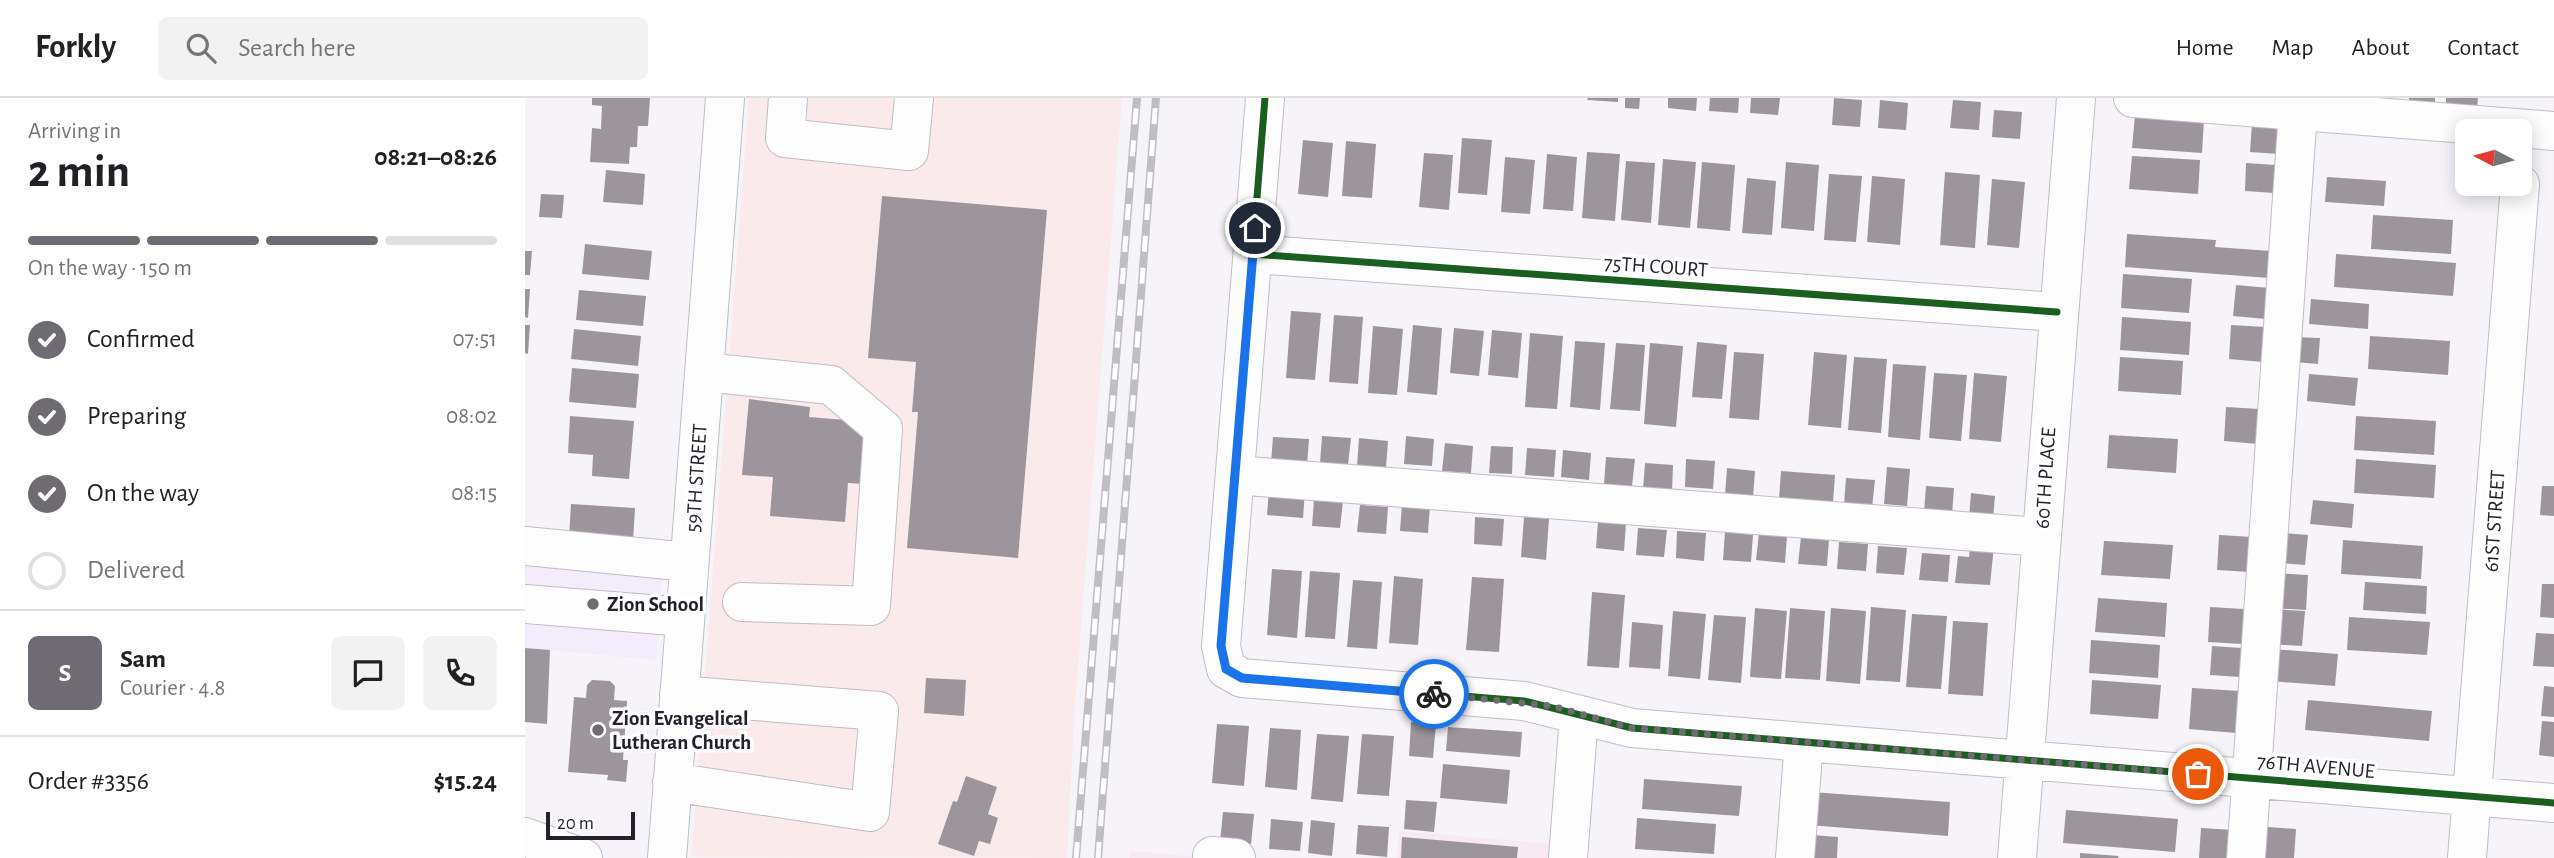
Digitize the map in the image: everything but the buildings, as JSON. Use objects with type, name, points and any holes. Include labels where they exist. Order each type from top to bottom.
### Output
[{"type":"street","name":"59TH STREET","points":[[667,858],[725,98]]},
{"type":"street","points":[[788,98],[785,138],[909,151],[914,98]]},
{"type":"street","points":[[1265,98],[1235,475],[2041,537]]},
{"type":"street","name":"60TH PLACE","points":[[2017,858],[2057,312],[2076,98]]},
{"type":"street","points":[[2133,98],[2298,111],[2535,119]]},
{"type":"street","points":[[2246,858],[2298,111]]},
{"type":"street","name":"61ST STREET","points":[[2467,858],[2519,196]]},
{"type":"street","name":"75TH COURT","points":[[1253,254],[2057,312]]},
{"type":"street","points":[[704,372],[831,385],[883,429],[871,606],[742,602]]},
{"type":"street","name":"76TH AVENUE","points":[[1235,475],[1221,646],[1226,669],[1242,678],[1524,701],[1632,728],[2554,803]]},
{"type":"street","points":[[525,546],[689,562]]},
{"type":"street","points":[[525,604],[685,617]]},
{"type":"street","points":[[672,782],[870,813],[879,711],[679,695]]},
{"type":"street","points":[[1568,858],[1580,716]]},
{"type":"street","points":[[1795,858],[1804,742]]},
{"type":"street","points":[[525,837],[583,858]]},
{"type":"shaded area","points":[[749,98],[1122,98],[1074,719],[1067,858],[691,857]]},
{"type":"shaded area","name":"Zion School","points":[[525,548],[664,560],[656,660],[525,648]]},
{"type":"shaded area","points":[[1399,831],[1567,845],[1566,858],[1397,858]]},
{"type":"shaded area","points":[[1130,851],[1210,858],[1129,858]]},
{"type":"railway","points":[[1076,858],[1137,98]]},
{"type":"railway","points":[[1098,858],[1156,98]]},
{"type":"cycle path","points":[[1265,98],[1221,646],[1226,669],[1242,678],[1524,701],[1632,728],[2554,803]]},
{"type":"cycle path","points":[[1253,254],[2057,312]]},
{"type":"way so far","points":[[1434,694],[1524,701],[1632,728],[2198,774]]},
{"type":"place","name":"Zion School","points":[[593,604]]},
{"type":"place","name":"Zion Evangelical Lutheran Church","points":[[598,730]]},
{"type":"route","points":[[1255,228],[1221,646],[1226,669],[1242,678],[1434,694]]}]
